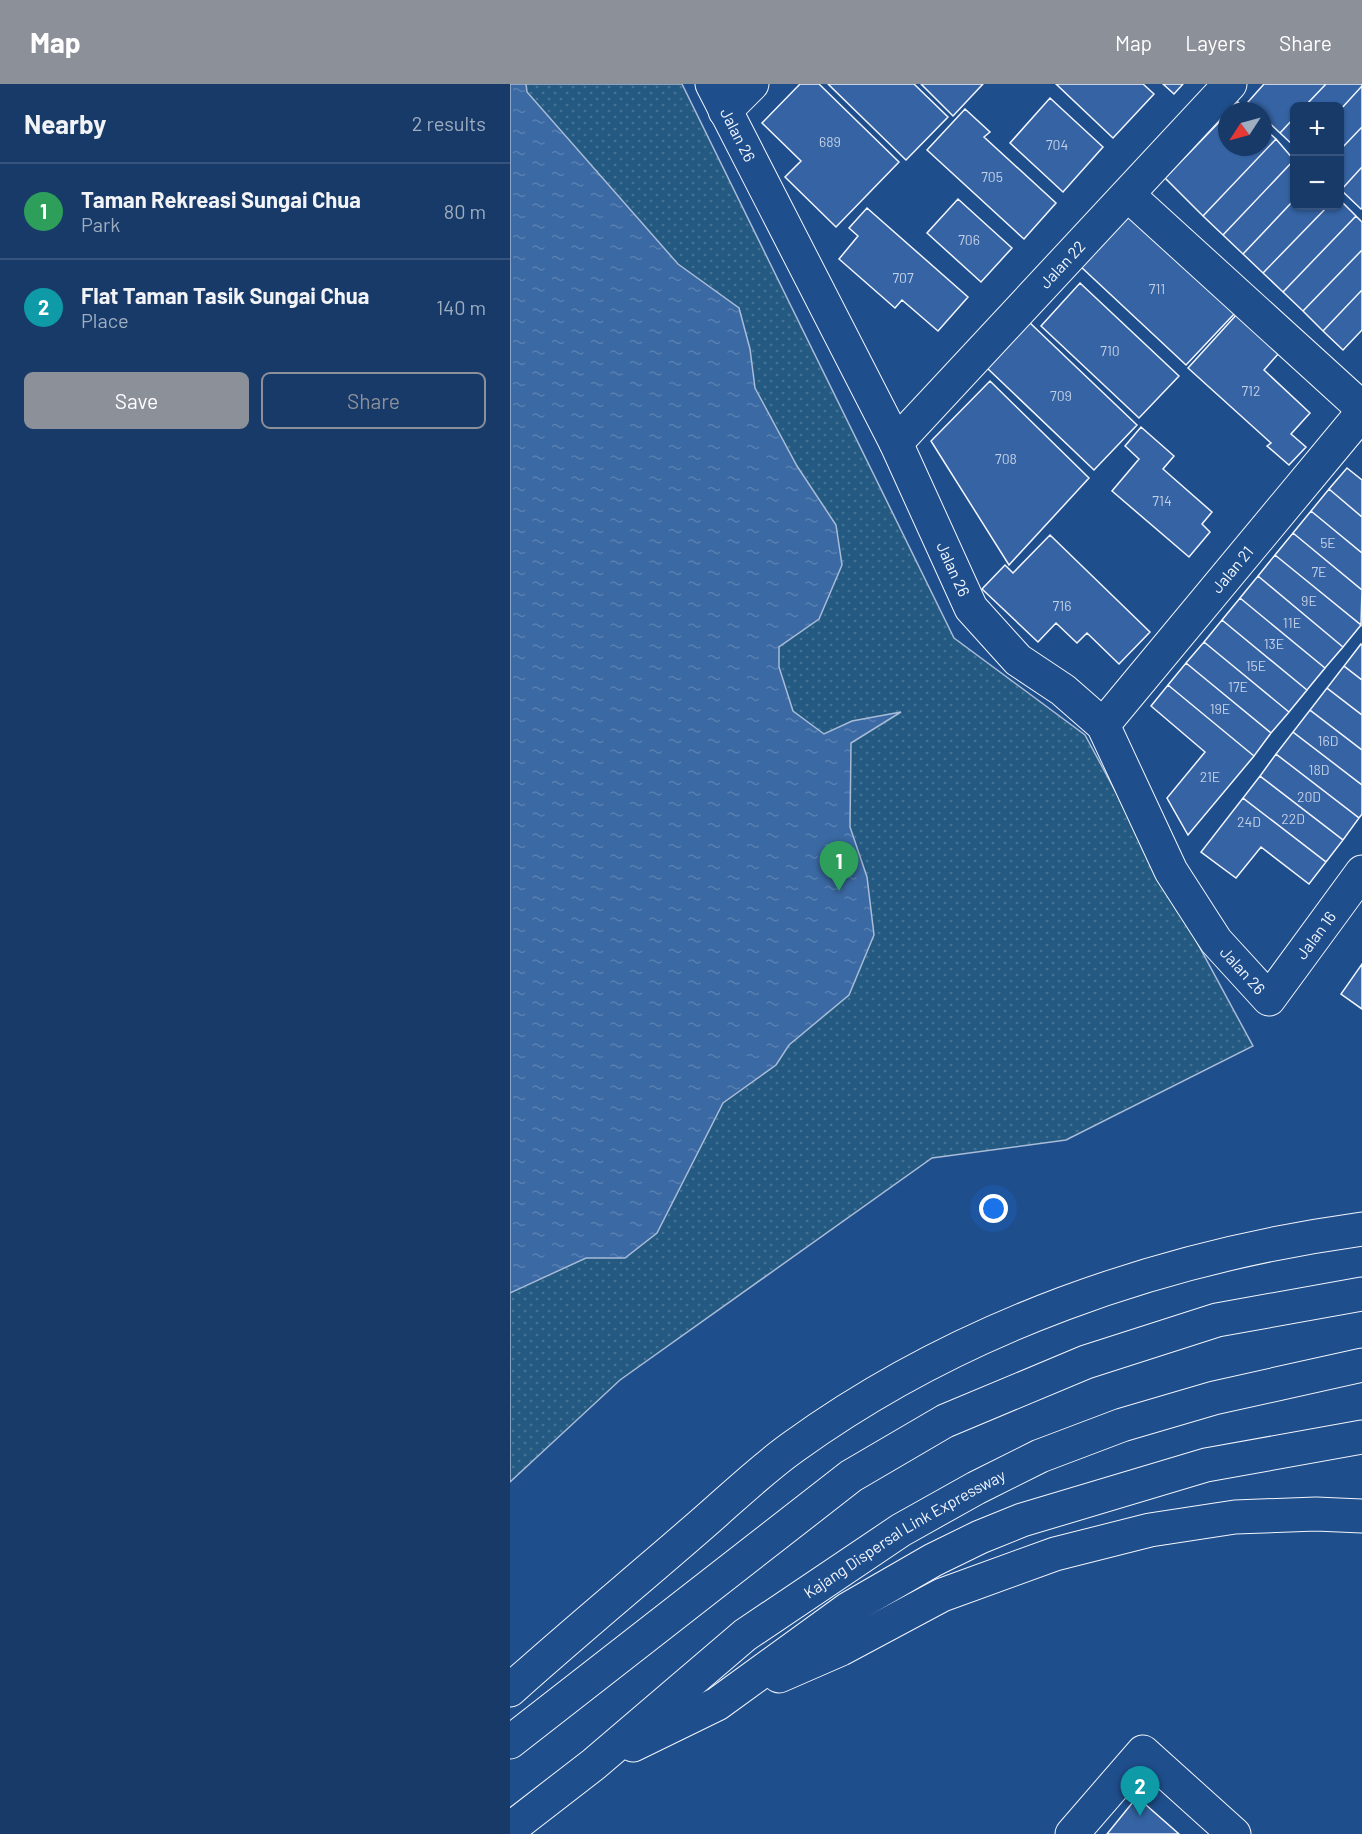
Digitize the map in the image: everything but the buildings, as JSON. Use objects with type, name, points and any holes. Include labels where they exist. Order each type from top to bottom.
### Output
[{"type":"main road","points":[[718,97],[752,84]]},
{"type":"main road","name":"Jalan 22","points":[[896,443],[1230,84]]},
{"type":"main road","name":"Jalan 26","points":[[718,97],[896,443],[971,608],[1018,660],[1063,690],[1103,725],[1171,871],[1216,941],[1269,999]]},
{"type":"main road","points":[[1128,195],[1362,408]]},
{"type":"main road","name":"Jalan 21","points":[[1103,725],[1362,413]]},
{"type":"main road","name":"Jalan 16","points":[[1269,999],[1362,872]]},
{"type":"main road","points":[[510,1690],[791,1448],[864,1400],[941,1356],[1032,1316],[1132,1278],[1305,1237],[1362,1229]]},
{"type":"main road","points":[[510,1742],[851,1476],[945,1421],[1086,1362],[1217,1320],[1362,1294]]},
{"type":"main road","name":"Kajang Dispersal Link Expressway","points":[[510,1829],[594,1764],[745,1635],[901,1530],[976,1488],[1040,1456],[1122,1425],[1214,1398],[1362,1365]]},
{"type":"main road","points":[[717,1704],[848,1608],[933,1560],[980,1537],[1032,1517],[1206,1465],[1362,1437]]},
{"type":"main road","points":[[594,1764],[717,1704],[841,1648],[942,1595],[1055,1554],[1150,1530],[1235,1517],[1316,1514],[1362,1516]]},
{"type":"main road","points":[[1071,1834],[1143,1752],[1234,1834]]},
{"type":"shaded area","points":[[510,84],[682,84],[954,638],[1085,735],[1253,1046],[1066,1140],[932,1158],[620,1380],[510,1482]]},
{"type":"water","points":[[510,84],[526,84],[527,92],[678,264],[739,308],[750,349],[755,388],[797,466],[836,525],[842,565],[819,619],[779,647],[779,667],[793,711],[824,734],[852,721],[901,712],[851,743],[850,827],[867,877],[874,935],[849,995],[789,1045],[776,1065],[723,1103],[657,1233],[625,1258],[586,1258],[510,1293]]},
{"type":"place","name":"Taman Rekreasi Sungai Chua","points":[[839,891]]},
{"type":"place","name":"Flat Taman Tasik Sungai Chua","points":[[1140,1816]]}]
